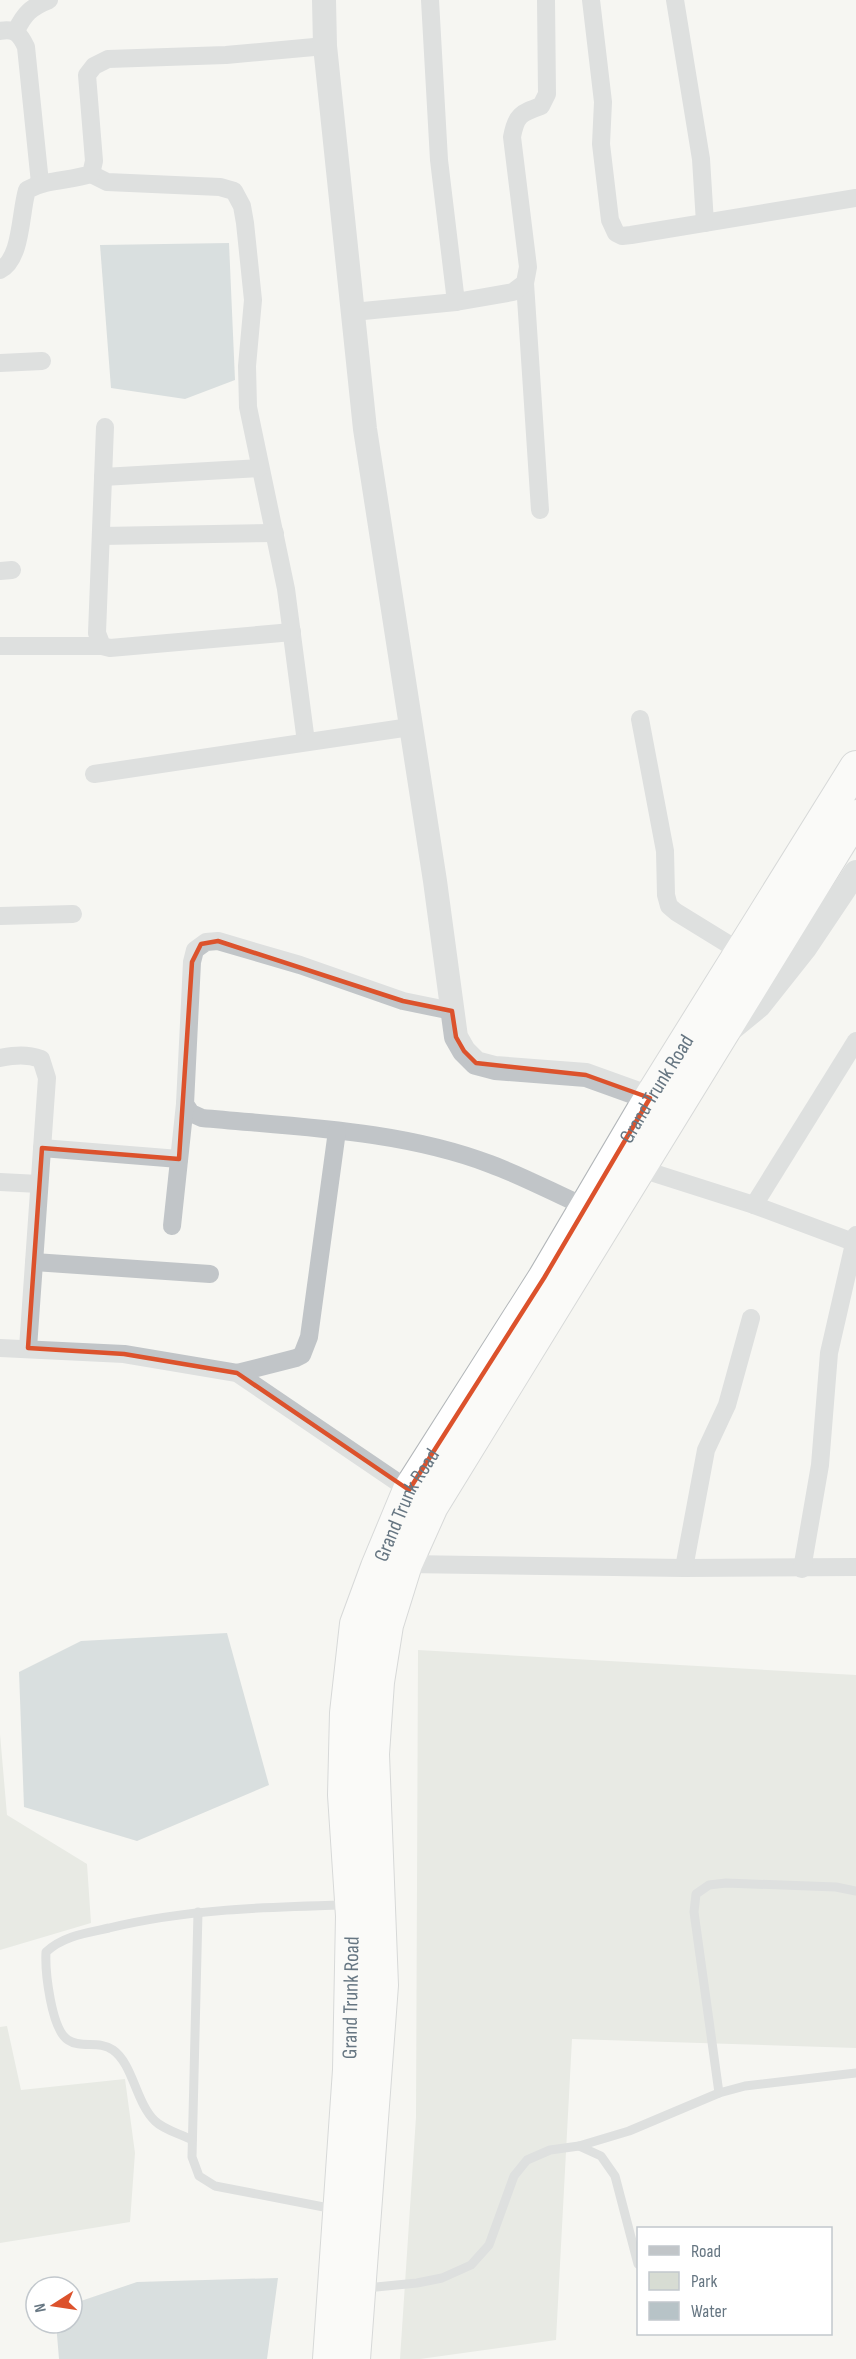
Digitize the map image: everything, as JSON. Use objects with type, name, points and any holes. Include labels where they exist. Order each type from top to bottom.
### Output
[{"type":"highway","name":"Grand Trunk Road","points":[[354,2359],[382,1985],[374,1819],[374,1744],[378,1682],[387,1625],[406,1564],[420,1498],[544,1278],[650,1098],[856,767]]},
{"type":"highway","name":"Grand Trunk Road","points":[[329,2359],[341,2210],[352,1974],[351,1904],[344,1795],[345,1713],[357,1624],[376,1567],[638,1168],[856,816]]},
{"type":"street","points":[[40,183],[26,47],[21,36],[8,31],[24,14],[49,0]]},
{"type":"street","points":[[324,0],[325,46],[365,429],[435,881],[456,1037],[464,1051],[476,1063],[495,1068],[586,1075],[650,1098]]},
{"type":"street","points":[[430,0],[439,160],[456,302]]},
{"type":"street","points":[[540,510],[525,283],[528,267],[512,137],[515,121],[525,112],[542,106],[547,94],[546,0]]},
{"type":"street","points":[[591,0],[603,102],[601,144],[612,227],[616,233],[622,236],[856,198]]},
{"type":"street","points":[[675,0],[701,159],[705,223]]},
{"type":"street","points":[[91,174],[94,160],[87,75],[94,66],[108,59],[226,56],[325,46]]},
{"type":"street","points":[[0,270],[8,266],[16,249],[27,190],[40,183],[77,179],[91,174],[107,182],[220,187],[234,190],[242,206],[245,223],[253,300],[247,387],[248,407],[275,533],[292,632],[306,742]]},
{"type":"street","points":[[353,312],[456,302],[513,292],[525,283]]},
{"type":"street","points":[[0,363],[42,361]]},
{"type":"street","points":[[102,646],[97,633],[105,427]]},
{"type":"street","points":[[103,477],[260,468]]},
{"type":"street","points":[[101,536],[275,533]]},
{"type":"street","points":[[0,646],[102,646],[110,648],[292,632]]},
{"type":"street","points":[[640,719],[665,851],[665,883],[669,906],[741,952]]},
{"type":"street","points":[[94,774],[410,727]]},
{"type":"street","points":[[718,1039],[759,1006],[805,948],[856,872]]},
{"type":"street","points":[[0,916],[73,914]]},
{"type":"street","points":[[172,1226],[185,1104],[192,962],[195,950],[206,942],[218,941],[300,965],[403,1001],[452,1011]]},
{"type":"street","points":[[754,1205],[856,1041]]},
{"type":"street","points":[[0,1058],[18,1055],[41,1059],[47,1078],[28,1348]]},
{"type":"street","points":[[185,1104],[191,1113],[202,1118],[376,1136],[439,1149],[490,1163],[586,1207]]},
{"type":"street","points":[[0,1348],[124,1354],[237,1373],[296,1358],[305,1350],[309,1337],[337,1131]]},
{"type":"street","points":[[42,1148],[179,1159]]},
{"type":"street","points":[[638,1168],[855,1240],[829,1353],[820,1465],[802,1569]]},
{"type":"street","points":[[0,1182],[39,1185]]},
{"type":"street","points":[[34,1262],[210,1274]]},
{"type":"street","points":[[684,1568],[706,1450],[727,1405],[751,1318]]},
{"type":"street","points":[[237,1373],[420,1498]]},
{"type":"street","points":[[406,1564],[802,1569],[856,1567]]},
{"type":"lane","points":[[719,2093],[694,1912],[696,1894],[709,1885],[726,1883],[836,1887],[856,1891]]},
{"type":"lane","points":[[192,2139],[156,2122],[144,2106],[122,2062],[113,2050],[100,2044],[77,2043],[68,2040],[60,2031],[45,1967],[46,1952],[56,1943],[76,1935],[136,1921],[256,1907],[351,1904]]},
{"type":"lane","points":[[198,1912],[192,2157],[199,2176],[215,2186],[341,2210]]},
{"type":"lane","points":[[360,2288],[417,2283],[442,2278],[471,2265],[489,2245],[514,2176],[527,2160],[550,2150],[579,2146],[629,2131],[719,2093],[745,2086],[794,2078],[856,2073]]},
{"type":"lane","points":[[579,2146],[601,2156],[615,2176],[637,2257]]},
{"type":"highlighted area","points":[[218,941],[403,1001],[452,1011],[456,1037],[464,1051],[476,1063],[586,1075],[650,1098],[544,1278],[409,1490],[237,1373],[124,1354],[28,1348],[42,1148],[179,1159],[192,962],[201,944]]},
{"type":"green space","points":[[418,1650],[856,1675],[856,2048],[572,2039],[556,2340],[420,2359],[400,2359],[416,2117]]},
{"type":"green space","points":[[0,1734],[7,1815],[87,1864],[91,1923],[0,1950]]},
{"type":"green space","points":[[7,2026],[21,2090],[125,2079],[135,2153],[130,2222],[0,2243],[0,2027]]},
{"type":"water","points":[[229,243],[235,380],[185,399],[111,388],[100,245]]},
{"type":"water","points":[[227,1633],[269,1785],[137,1841],[24,1807],[19,1672],[81,1641]]},
{"type":"water","points":[[278,2278],[267,2359],[59,2359],[57,2335],[84,2335],[84,2300],[137,2282]]}]
